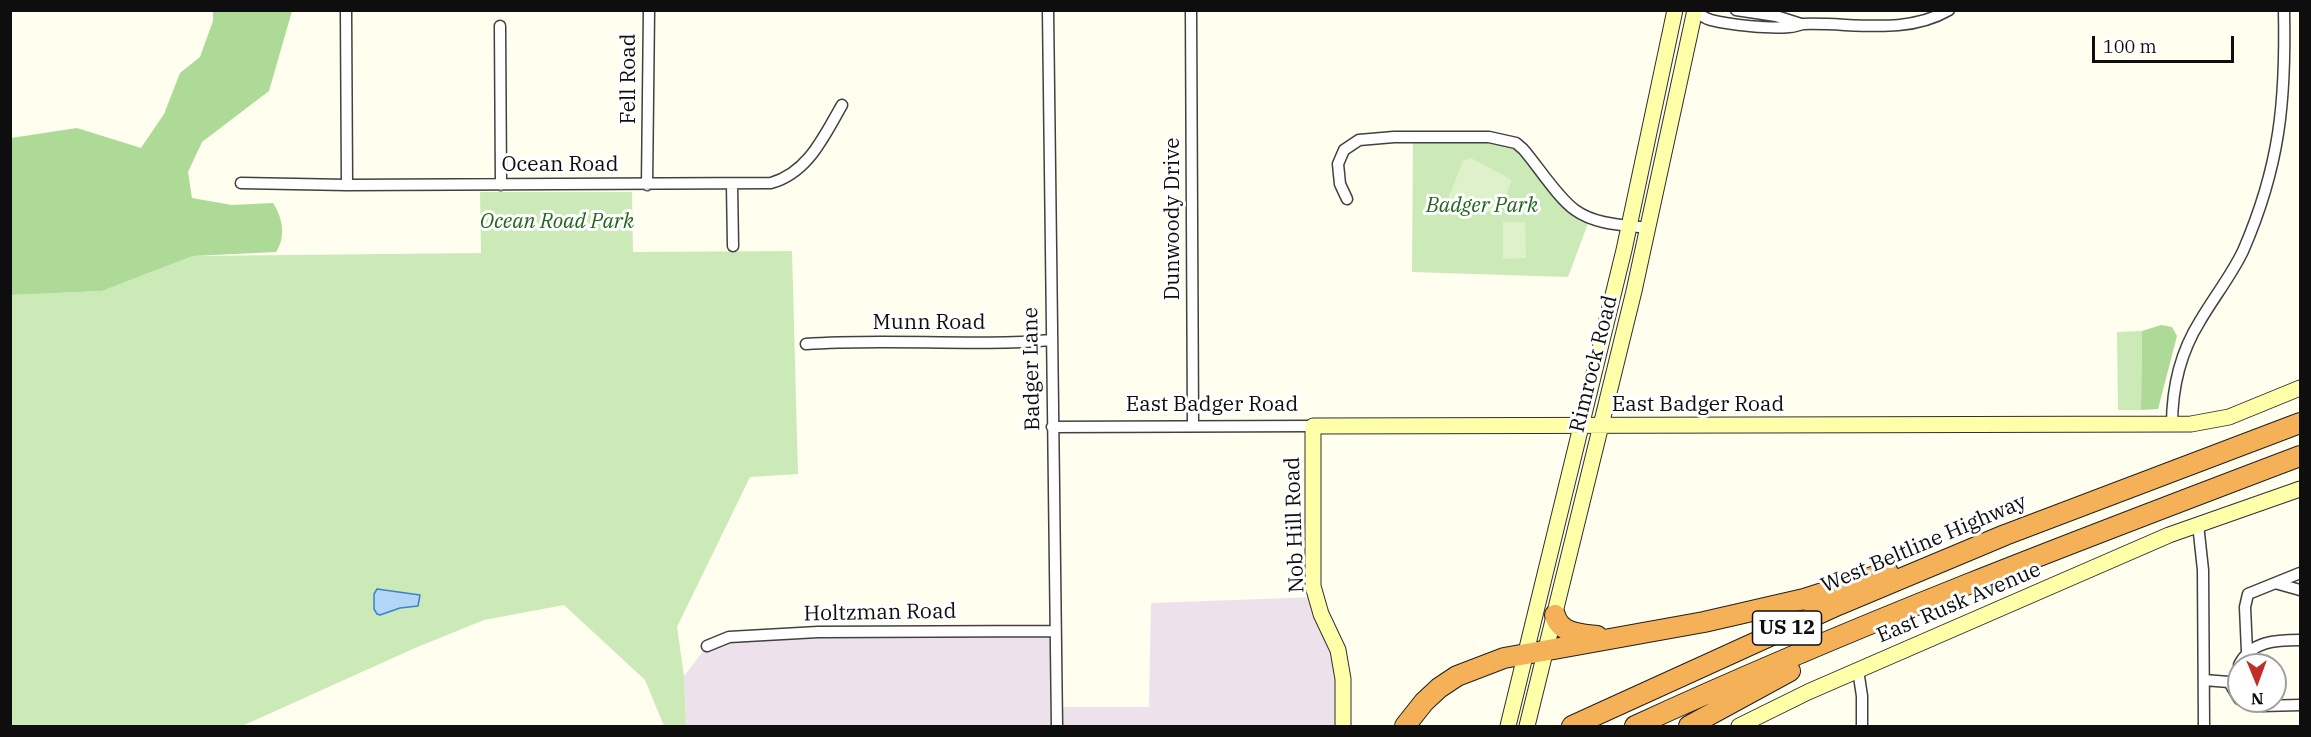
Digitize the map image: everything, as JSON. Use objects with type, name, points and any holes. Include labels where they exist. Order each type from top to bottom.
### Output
[{"type":"highway","name":"West Beltline Highway","points":[[1572,726],[1838,605],[2005,535],[2301,423]]},
{"type":"highway","name":"US 12","points":[[1635,726],[1702,695],[1931,598],[2301,456]]},
{"type":"highway","points":[[1405,726],[1424,702],[1457,676],[1504,658],[1704,622],[1804,599],[2005,535]]},
{"type":"highway","points":[[1689,726],[1758,687],[1931,598]]},
{"type":"highway","points":[[1555,615],[1557,623],[1575,633],[1615,639]]},
{"type":"street","points":[[346,10],[347,185]]},
{"type":"street","name":"Fell Road","points":[[647,185],[649,10]]},
{"type":"street","name":"Badger Lane","points":[[1048,10],[1057,726]]},
{"type":"street","name":"Dunwoody Drive","points":[[1191,10],[1193,426]]},
{"type":"street","name":"Rimrock Road","points":[[1508,725],[1629,226],[1675,10]]},
{"type":"street","points":[[1736,10],[1776,16],[1801,24],[1835,26],[1909,24],[1929,20],[1948,10]]},
{"type":"street","points":[[2172,425],[2175,385],[2187,344],[2241,253],[2256,220],[2272,170],[2284,95],[2284,10]]},
{"type":"street","points":[[1694,11],[1710,20],[1767,27],[1789,27],[1801,24]]},
{"type":"street","name":"Rimrock Road","points":[[1528,720],[1648,228],[1694,11]]},
{"type":"street","points":[[500,26],[501,185]]},
{"type":"street","name":"Ocean Road","points":[[241,183],[347,185],[732,185],[771,183],[792,174],[808,161],[842,105]]},
{"type":"street","points":[[1347,199],[1340,183],[1338,164],[1344,150],[1359,140],[1394,137],[1489,137],[1516,143],[1523,148],[1575,210],[1590,218],[1648,228]]},
{"type":"street","points":[[732,185],[733,246]]},
{"type":"street","name":"Munn Road","points":[[806,344],[840,342],[981,343],[1052,340]]},
{"type":"street","name":"East Badger Road","points":[[1052,427],[2172,425],[2205,423],[2229,417],[2301,388]]},
{"type":"street","name":"Nob Hill Road","points":[[1313,426],[1313,586],[1321,614],[1338,651],[1343,679],[1343,726]]},
{"type":"street","name":"East Rusk Avenue","points":[[1739,726],[1808,692],[2198,524],[2301,489]]},
{"type":"street","points":[[2198,524],[2203,570],[2204,726]]},
{"type":"street","points":[[2247,652],[2245,608],[2248,594],[2301,573]]},
{"type":"street","points":[[2275,583],[2301,590]]},
{"type":"street","name":"Holtzman Road","points":[[707,646],[729,637],[818,632],[1055,631]]},
{"type":"street","points":[[2247,652],[2275,642],[2301,640]]},
{"type":"street","points":[[1858,670],[1862,696],[1862,726]]},
{"type":"street","points":[[2204,680],[2227,682]]},
{"type":"shaded area","points":[[1316,597],[1338,650],[1343,726],[686,726],[684,676],[707,646],[729,637],[1055,631],[1056,709],[1062,707],[1149,707],[1151,603]]},
{"type":"green space","points":[[213,11],[292,11],[269,91],[202,142],[188,172],[192,198],[232,205],[273,203],[282,228],[281,241],[276,252],[193,256],[102,291],[11,295],[11,138],[77,128],[141,148],[164,114],[180,73],[200,57],[213,21]]},
{"type":"green space","name":"Badger Park","points":[[1413,137],[1516,143],[1590,218],[1568,277],[1412,272]]},
{"type":"green space","points":[[1471,158],[1512,180],[1501,202],[1487,212],[1469,212],[1448,199],[1463,161]]},
{"type":"green space","name":"Ocean Road Park","points":[[480,192],[632,192],[633,252],[792,251],[798,474],[750,477],[677,627],[684,676],[686,726],[664,726],[645,680],[564,605],[484,620],[415,648],[242,726],[11,726],[10,295],[102,291],[193,256],[481,253]],"holes":[[[389,590],[414,593],[418,606],[383,613],[374,610],[375,603]]]},
{"type":"green space","points":[[1503,222],[1525,222],[1526,258],[1503,259]]},
{"type":"green space","points":[[2161,325],[2172,327],[2177,336],[2158,409],[2141,410],[2142,331]]},
{"type":"green space","points":[[2142,331],[2141,410],[2118,410],[2117,332]]},
{"type":"water","points":[[377,589],[420,595],[418,606],[377,614],[374,609],[374,594]]}]
